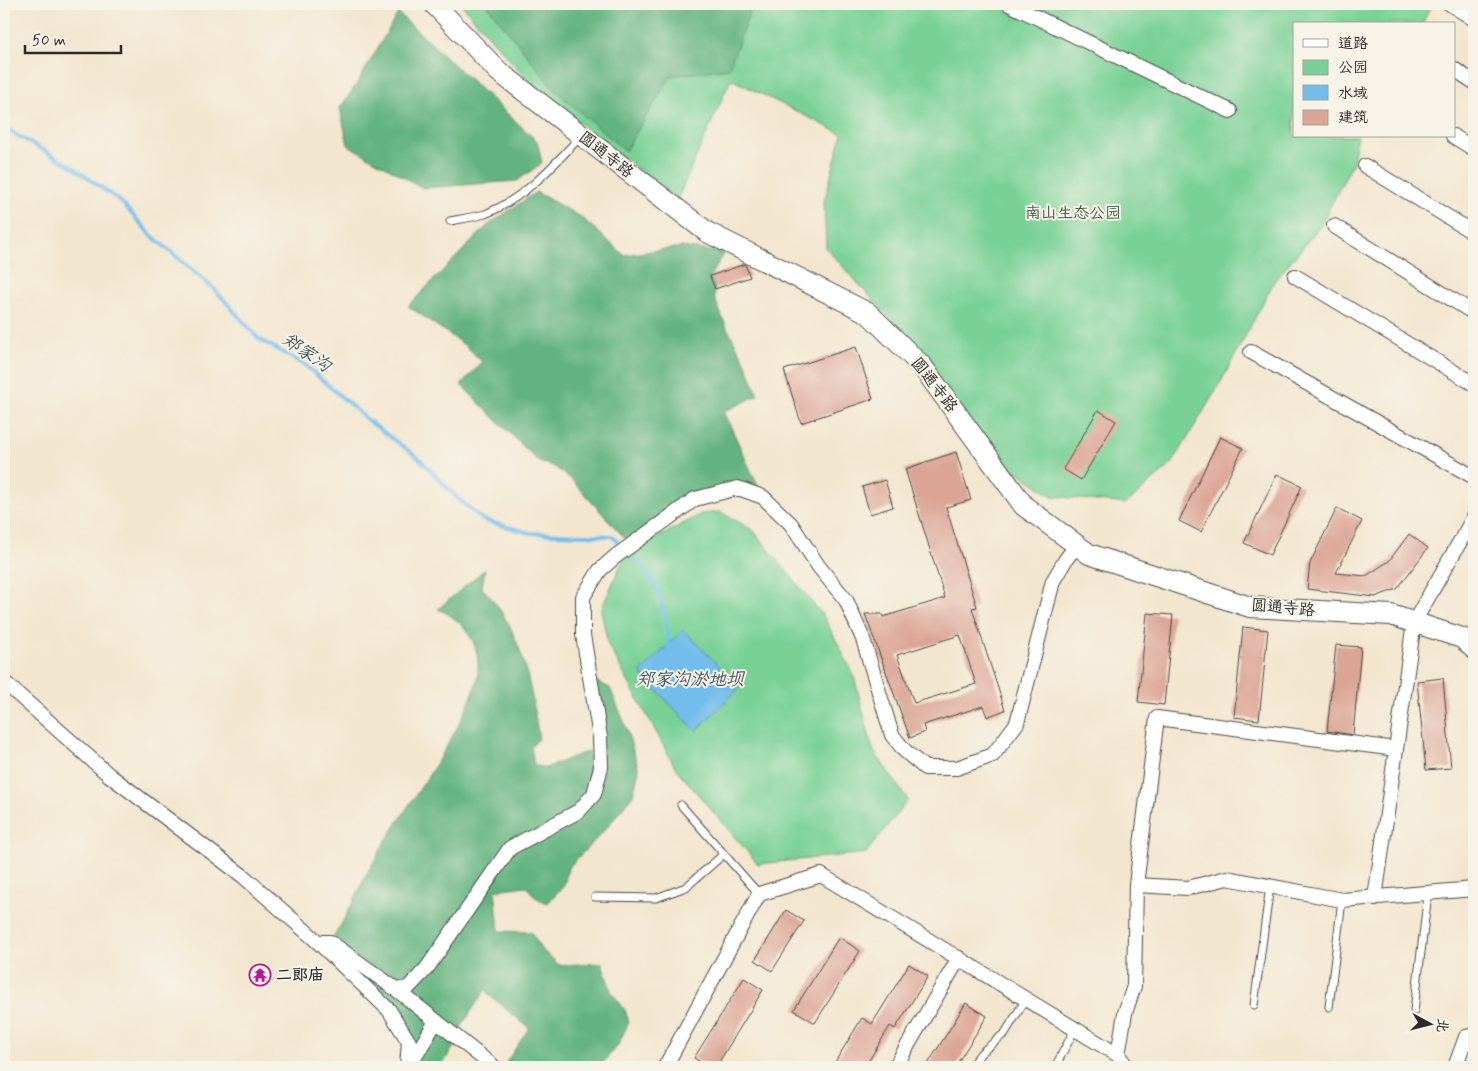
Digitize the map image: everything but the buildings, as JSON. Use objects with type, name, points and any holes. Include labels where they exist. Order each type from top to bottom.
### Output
[{"type":"street","name":"圆通寺路","points":[[434,4],[498,71],[707,232],[868,313],[922,366],[1024,506],[1089,554],[1250,607],[1391,615],[1462,638],[1474,649]]},
{"type":"street","points":[[1009,4],[1230,111]]},
{"type":"street","points":[[1450,4],[1474,19]]},
{"type":"street","points":[[1456,71],[1474,82]]},
{"type":"street","points":[[1456,138],[1474,149]]},
{"type":"street","points":[[1365,166],[1474,233]]},
{"type":"street","points":[[1334,226],[1474,313]]},
{"type":"street","points":[[1295,276],[1474,384]]},
{"type":"street","points":[[1251,352],[1474,477]]},
{"type":"street","points":[[397,990],[408,988],[427,968],[510,848],[579,812],[594,794],[601,767],[600,737],[582,635],[583,597],[600,570],[616,556],[695,499],[738,488],[763,497],[791,524],[819,567],[846,600],[863,639],[892,735],[905,751],[925,768],[958,768],[993,755],[1017,724],[1053,581],[1066,559],[1078,545]]},
{"type":"street","points":[[1375,898],[1414,622],[1474,517]]},
{"type":"street","points":[[4,682],[109,775],[243,876],[318,942],[389,1010],[409,1042],[408,1067]]},
{"type":"street","points":[[1118,1055],[1125,1013],[1134,986],[1136,884],[1157,718],[1396,749]]},
{"type":"street","points":[[665,1067],[759,894],[821,875],[1118,1055],[1127,1067]]},
{"type":"street","points":[[1136,884],[1188,888],[1227,878],[1342,900],[1474,889]]},
{"type":"street","points":[[318,942],[330,942],[397,990],[494,1067]]},
{"type":"street","points":[[895,1067],[958,958]]},
{"type":"street","points":[[408,1067],[436,1021]]},
{"type":"street","points":[[1455,1067],[1466,1037],[1474,1035]]},
{"type":"lane","points":[[450,221],[484,214],[516,198],[544,175],[582,136]]},
{"type":"lane","points":[[681,804],[759,894]]},
{"type":"lane","points":[[595,897],[656,898],[686,887],[724,854]]},
{"type":"lane","points":[[1254,1005],[1270,886]]},
{"type":"lane","points":[[1414,1011],[1428,893]]},
{"type":"lane","points":[[1329,1007],[1342,900]]},
{"type":"lane","points":[[970,1067],[981,1053],[1005,1033],[1026,999]]},
{"type":"lane","points":[[1055,1067],[1075,1029]]},
{"type":"green space","name":"南山生态公园","points":[[461,4],[1432,4],[1423,22],[1293,22],[1293,138],[1358,138],[1352,164],[1320,227],[1275,280],[1222,380],[1172,464],[1126,504],[1052,496],[996,457],[893,322],[826,248],[824,202],[842,134],[731,79],[677,200],[534,87]]},
{"type":"green space","points":[[486,4],[753,4],[729,68],[671,76],[625,151],[554,89]]},
{"type":"green space","points":[[398,13],[537,141],[542,163],[517,181],[423,188],[348,145],[340,108],[358,82]]},
{"type":"green space","points":[[536,192],[581,217],[624,255],[682,247],[725,253],[710,276],[715,289],[714,297],[726,326],[745,361],[758,395],[724,412],[763,497],[737,488],[695,499],[631,545],[570,478],[553,466],[539,462],[461,385],[482,362],[466,346],[408,306],[488,225]]},
{"type":"green space","points":[[720,512],[753,530],[824,617],[853,673],[873,750],[908,800],[866,853],[758,864],[677,770],[608,645],[601,610],[625,555],[701,514]]},
{"type":"green space","points":[[485,569],[482,588],[507,621],[516,639],[528,678],[539,739],[531,747],[534,765],[546,768],[588,751],[592,776],[579,811],[601,767],[591,679],[610,688],[625,724],[639,770],[633,795],[604,831],[568,868],[564,886],[547,903],[535,897],[526,886],[495,890],[499,931],[531,932],[541,949],[559,965],[602,963],[611,991],[625,1010],[629,1022],[617,1047],[599,1067],[503,1067],[529,1028],[489,995],[486,989],[455,1036],[459,1039],[441,1067],[407,1067],[409,1042],[330,942],[388,837],[458,727],[471,698],[478,676],[478,661],[473,642],[456,619],[438,609]]},
{"type":"water","name":"郑家沟淤地坝","points":[[683,630],[740,687],[696,731],[640,673]]},
{"type":"waterway","name":"郑家沟","points":[[4,128],[70,165],[120,201],[151,235],[214,289],[259,339],[305,365],[370,422],[420,459],[456,497],[483,520],[530,533],[612,536],[617,541]]},
{"type":"waterway","name":"郑家沟","points":[[634,557],[651,577],[660,597],[669,645]]},
{"type":"place","name":"二郎庙","points":[[260,975]]}]
